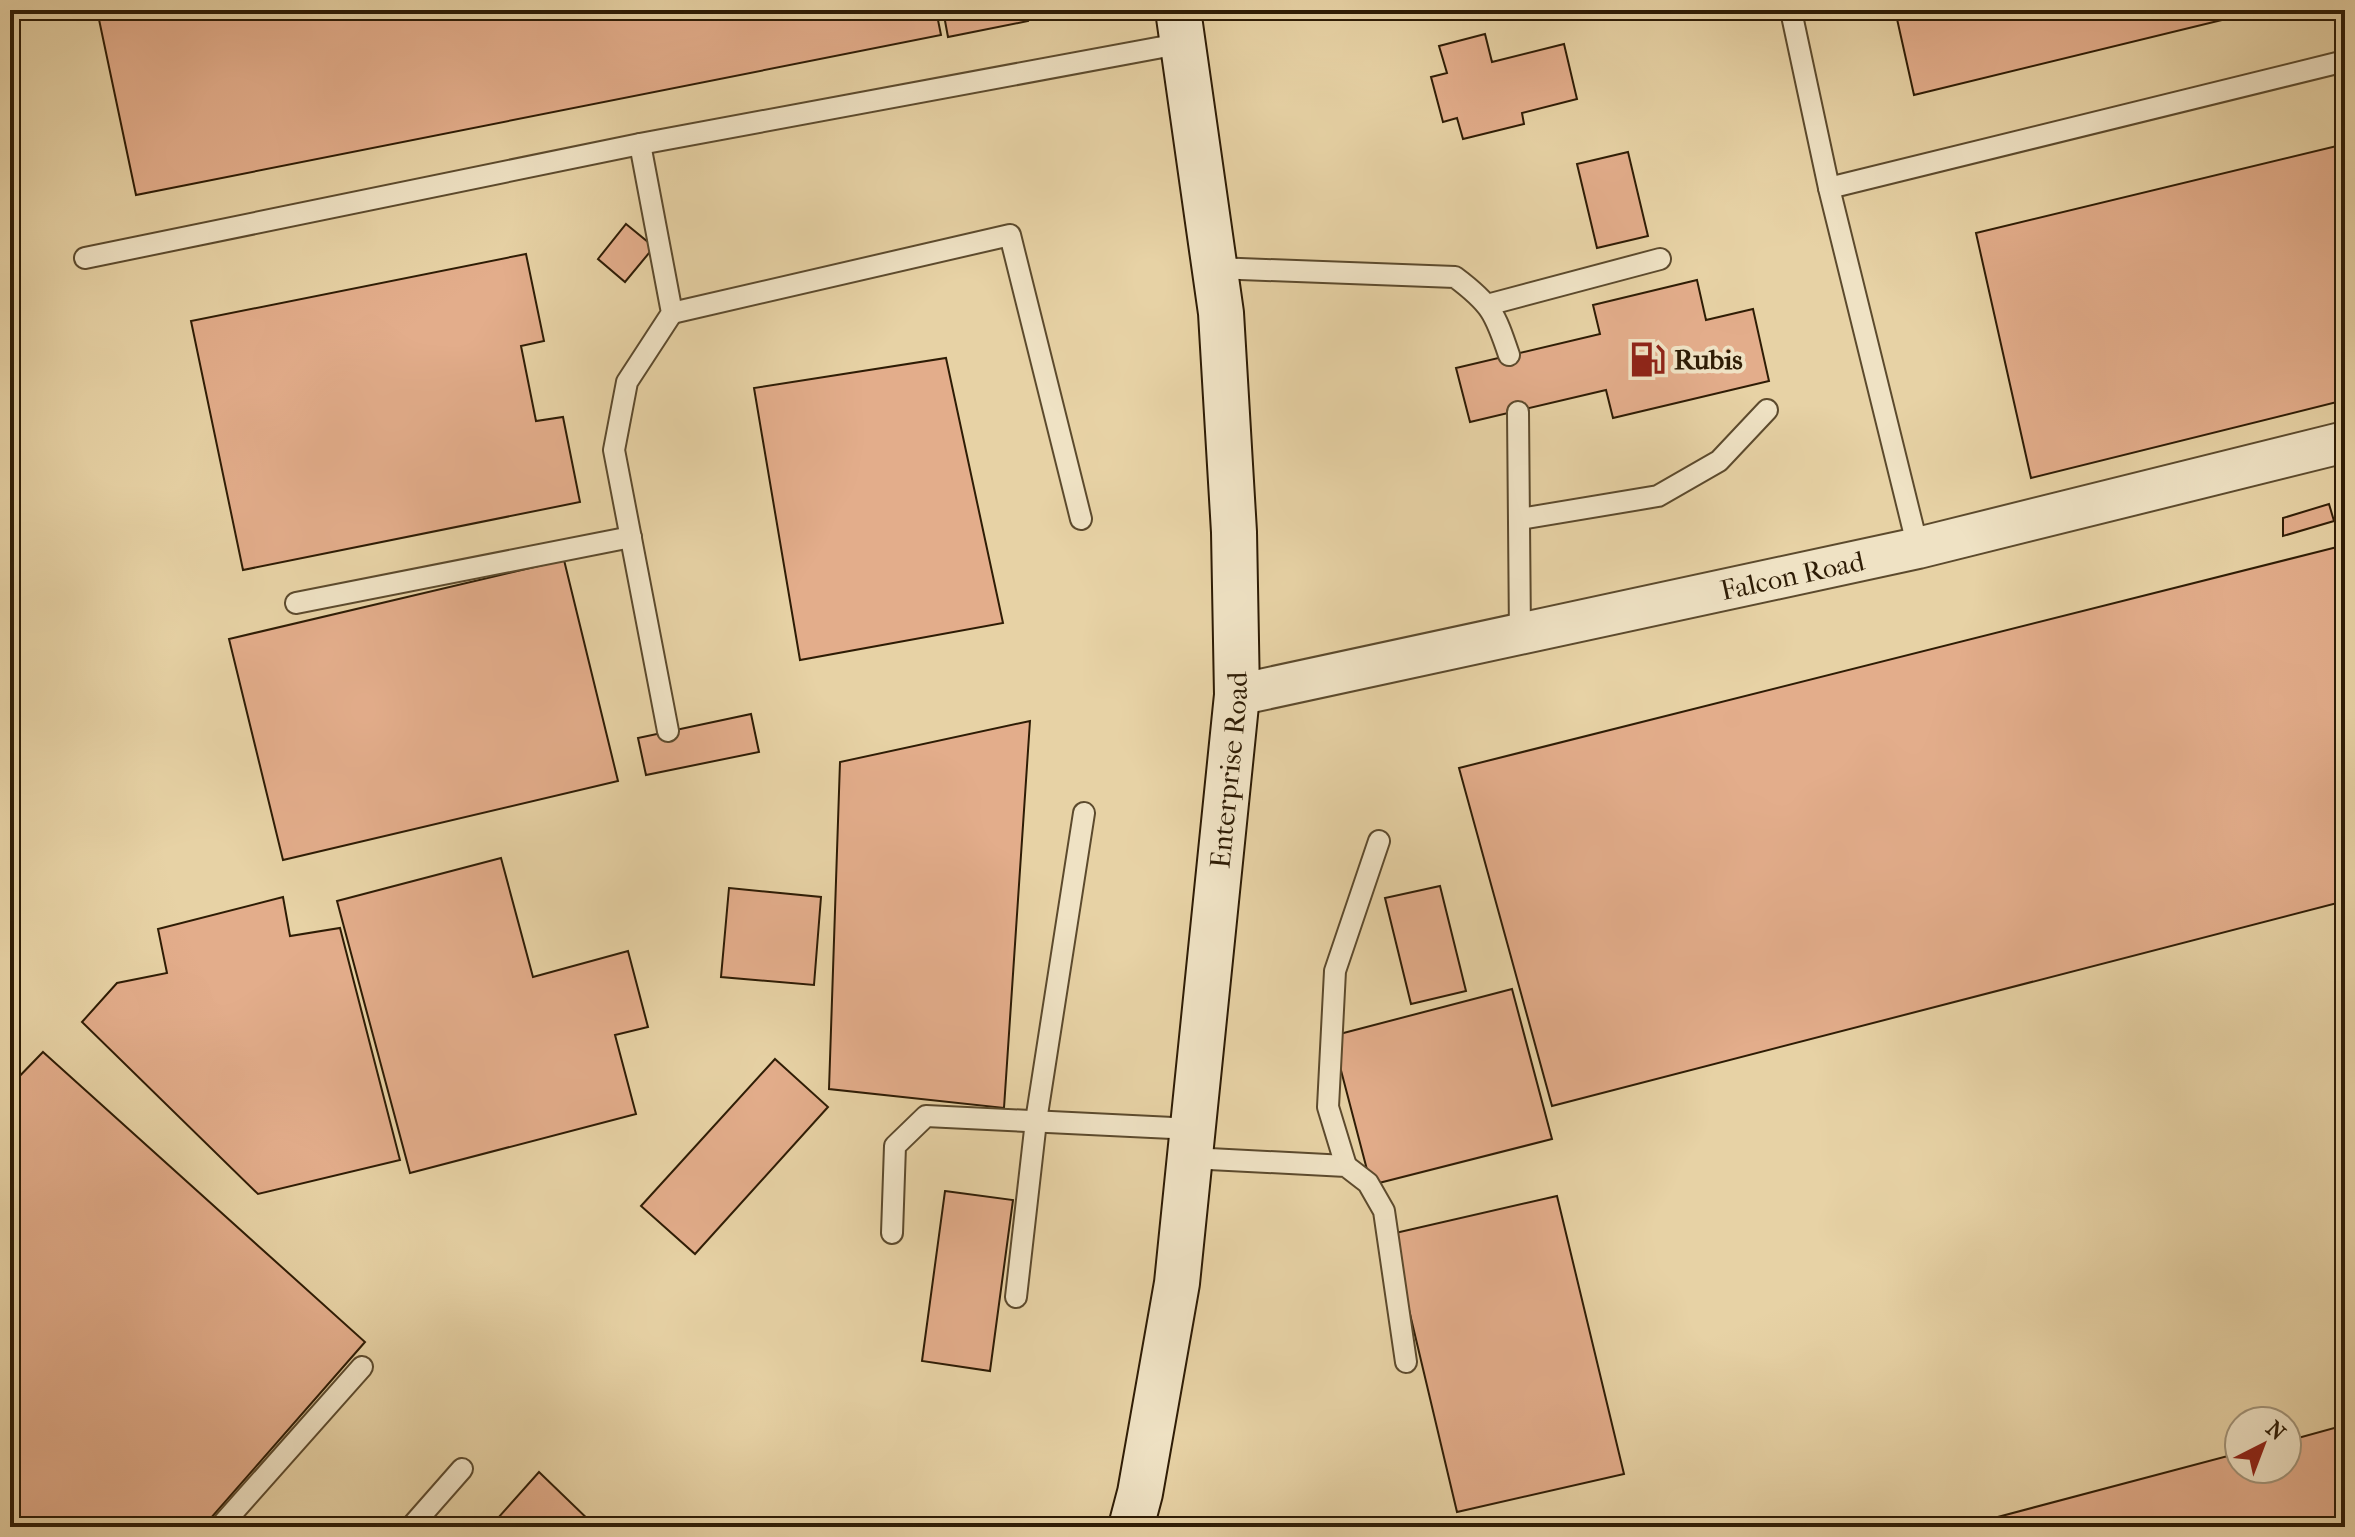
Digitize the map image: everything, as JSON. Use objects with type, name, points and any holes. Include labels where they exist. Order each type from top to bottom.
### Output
[{"type":"main road","name":"Enterprise Road","points":[[1131,1527],[1140,1493],[1177,1283],[1237,695],[1234,532],[1221,313],[1181,27]]},
{"type":"street","name":"Falcon Road","points":[[1237,695],[1918,548],[2345,442]]},
{"type":"lane","points":[[1791,11],[1829,188],[1918,548]]},
{"type":"lane","points":[[85,258],[640,144],[1181,27]]},
{"type":"lane","points":[[1829,188],[2345,61]]},
{"type":"lane","points":[[640,144],[672,313],[627,382],[614,450],[668,731]]},
{"type":"lane","points":[[672,313],[1010,235],[1081,519]]},
{"type":"lane","points":[[1487,305],[1660,259]]},
{"type":"lane","points":[[1215,268],[1455,277],[1483,298],[1498,323],[1509,355]]},
{"type":"lane","points":[[1520,519],[1658,496],[1719,461],[1767,410]]},
{"type":"lane","points":[[1518,412],[1520,634]]},
{"type":"lane","points":[[296,603],[631,537]]},
{"type":"lane","points":[[1016,1297],[1036,1121],[1084,813]]},
{"type":"lane","points":[[1346,1166],[1328,1107],[1335,971],[1379,841]]},
{"type":"lane","points":[[892,1233],[895,1146],[926,1116],[1036,1121],[1346,1166],[1368,1183],[1384,1211],[1406,1362]]},
{"type":"lane","points":[[220,1527],[362,1367]]},
{"type":"lane","points":[[411,1527],[462,1469]]},
{"type":"building","points":[[97,10],[936,10],[941,35],[136,195]]},
{"type":"building","points":[[943,10],[1026,10],[1028,21],[948,37]]},
{"type":"building","points":[[1895,10],[2263,10],[1914,95]]},
{"type":"building","points":[[2333,10],[2345,10],[2345,44],[2339,45]]},
{"type":"building","points":[[1485,34],[1492,62],[1564,44],[1577,99],[1522,113],[1524,124],[1463,139],[1457,118],[1443,122],[1431,77],[1447,73],[1439,46]]},
{"type":"building","points":[[2345,144],[2345,400],[2031,478],[1976,233]]},
{"type":"building","points":[[1628,152],[1648,236],[1597,248],[1577,164]]},
{"type":"building","points":[[10,166],[17,235],[10,236]]},
{"type":"building","points":[[626,224],[654,247],[625,282],[598,259]]},
{"type":"building","points":[[526,254],[544,341],[521,346],[536,421],[563,417],[580,502],[243,570],[191,321]]},
{"type":"building","points":[[1697,280],[1706,320],[1753,309],[1769,381],[1613,418],[1606,390],[1470,422],[1456,368],[1600,334],[1593,305]]},
{"type":"building","points":[[946,358],[1003,623],[800,660],[754,388]]},
{"type":"building","points":[[2329,504],[2334,521],[2283,536],[2283,518]]},
{"type":"building","points":[[2345,545],[2345,901],[1552,1106],[1459,768]]},
{"type":"building","points":[[564,560],[618,781],[283,860],[229,639]]},
{"type":"building","points":[[751,714],[759,752],[646,775],[638,738]]},
{"type":"building","points":[[1030,721],[1004,1108],[829,1089],[840,762]]},
{"type":"building","points":[[501,858],[533,977],[628,951],[648,1027],[615,1035],[636,1114],[410,1173],[337,901]]},
{"type":"building","points":[[1440,886],[1466,991],[1411,1004],[1385,898]]},
{"type":"building","points":[[729,888],[821,897],[814,985],[721,977]]},
{"type":"building","points":[[283,897],[290,936],[340,928],[400,1160],[258,1194],[82,1022],[117,983],[167,973],[158,929]]},
{"type":"building","points":[[1512,989],[1552,1139],[1371,1185],[1332,1036]]},
{"type":"building","points":[[43,1052],[365,1342],[203,1527],[10,1527],[10,1086]]},
{"type":"building","points":[[775,1059],[828,1107],[695,1254],[641,1206]]},
{"type":"building","points":[[945,1191],[1013,1200],[990,1371],[922,1361]]},
{"type":"building","points":[[1557,1196],[1624,1474],[1457,1512],[1391,1234]]},
{"type":"building","points":[[2345,1425],[2345,1527],[1960,1527],[2223,1457],[2223,1485],[2303,1485],[2303,1437]]},
{"type":"building","points":[[539,1472],[596,1527],[490,1527]]},
{"type":"place","name":"Rubis","points":[[1648,359]]}]
